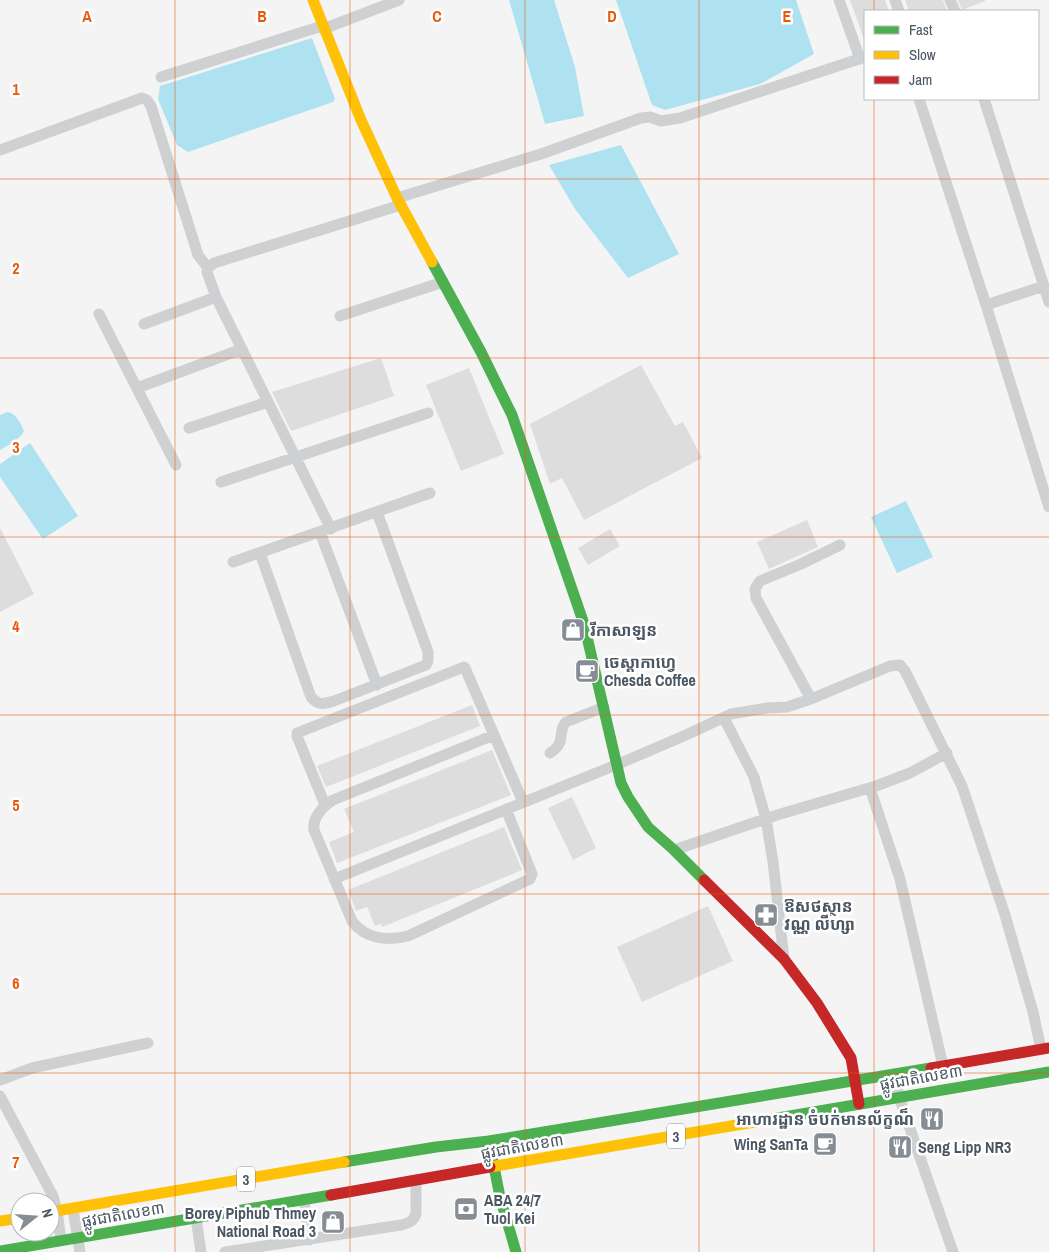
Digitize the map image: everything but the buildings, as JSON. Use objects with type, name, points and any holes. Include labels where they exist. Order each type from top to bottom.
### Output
[{"type":"main road","points":[[313,0],[361,120],[399,201],[481,352],[512,414],[584,624],[621,783],[648,827],[674,850],[784,959],[817,1003],[851,1058],[859,1104]]},
{"type":"main road","name":"ផ្លូវជាតិលេខ៣","points":[[60,1211],[436,1147],[489,1142],[1045,1048]]},
{"type":"main road","name":"ផ្លូវជាតិលេខ៣","points":[[0,1251],[1049,1072]]},
{"type":"main road","points":[[489,1142],[505,1219],[516,1252]]},
{"type":"street","points":[[161,77],[323,27],[398,0]]},
{"type":"street","points":[[208,268],[214,263],[541,154],[640,118],[650,117],[661,121],[680,118],[863,58],[839,0]]},
{"type":"street","points":[[0,150],[142,98],[147,100],[151,106],[198,255],[208,268],[207,272],[216,298],[295,458],[326,531],[377,685]]},
{"type":"street","points":[[919,100],[1049,507]]},
{"type":"street","points":[[984,100],[1049,302]]},
{"type":"street","points":[[340,316],[443,282]]},
{"type":"street","points":[[986,305],[1044,286]]},
{"type":"street","points":[[144,324],[216,298]]},
{"type":"street","points":[[99,314],[176,465]]},
{"type":"street","points":[[137,388],[242,349]]},
{"type":"street","points":[[189,428],[268,402]]},
{"type":"street","points":[[222,482],[428,413]]},
{"type":"street","points":[[233,562],[430,493]]},
{"type":"street","points":[[260,553],[311,697],[315,702],[323,704],[334,701],[426,665],[428,661],[428,652],[377,512]]},
{"type":"street","points":[[811,699],[756,598],[755,589],[760,581],[840,545]]},
{"type":"street","points":[[334,879],[616,765],[731,714],[766,708],[787,707],[890,666],[900,665],[962,786],[1005,915],[1045,1048]]},
{"type":"street","points":[[325,805],[297,733],[464,668],[523,802]]},
{"type":"street","points":[[550,753],[558,748],[562,738],[562,727],[566,722],[604,708]]},
{"type":"street","points":[[724,718],[754,777],[766,819],[784,959]]},
{"type":"street","points":[[494,735],[333,800],[325,805],[315,819],[313,826],[352,921],[357,928],[364,933],[382,938],[400,938],[530,879],[532,874],[506,809]]},
{"type":"street","points":[[674,850],[766,819],[870,788],[910,773],[946,752]]},
{"type":"street","points":[[870,788],[900,879],[943,1066]]},
{"type":"street","points":[[0,1080],[32,1068],[148,1043]]},
{"type":"street","points":[[894,1074],[899,1097],[953,1252]]},
{"type":"street","points":[[0,1096],[51,1192]]},
{"type":"street","points":[[225,1252],[309,1240],[411,1222],[416,1214],[416,1180]]},
{"type":"street","points":[[304,1199],[309,1240]]},
{"type":"street","points":[[73,1209],[80,1252]]},
{"type":"street","points":[[196,1218],[202,1252]]},
{"type":"water","points":[[509,0],[554,0],[575,67],[584,116],[545,124]]},
{"type":"water","points":[[616,0],[796,0],[814,54],[760,84],[665,110],[652,105]]},
{"type":"water","points":[[312,38],[335,99],[333,102],[188,152],[177,145],[158,99],[160,86]]},
{"type":"water","points":[[621,145],[679,254],[628,278],[575,209],[549,165]]},
{"type":"water","points":[[7,412],[15,416],[24,431],[17,440],[0,450],[0,415]]},
{"type":"water","points":[[30,443],[78,516],[43,539],[0,477],[0,464]]},
{"type":"water","points":[[906,501],[933,557],[897,573],[871,517]]},
{"type":"traffic: fast","points":[[432,262],[481,352],[512,415],[584,624],[621,783],[648,827],[704,880]]},
{"type":"traffic: fast","points":[[344,1162],[436,1147],[489,1141],[931,1068]]},
{"type":"traffic: fast","points":[[778,1118],[1049,1072]]},
{"type":"traffic: fast","points":[[489,1141],[500,1197],[516,1252]]},
{"type":"traffic: fast","points":[[0,1251],[331,1195]]},
{"type":"traffic: slow","points":[[313,0],[361,120],[397,198],[432,262]]},
{"type":"traffic: slow","points":[[490,1167],[778,1118]]},
{"type":"traffic: slow","points":[[60,1210],[344,1162]]},
{"type":"traffic: slow","points":[[0,1221],[10,1220]]},
{"type":"traffic: jam","points":[[704,880],[784,959],[817,1003],[851,1058],[859,1104]]},
{"type":"traffic: jam","points":[[931,1068],[1049,1048]]},
{"type":"traffic: jam","points":[[331,1195],[490,1167]]},
{"type":"place","name":"រីកាសាឡន","points":[[573,630]]},
{"type":"place","name":"ចេស្ដាកាហ្វេ Chesda Coffee","points":[[587,671]]},
{"type":"place","name":"ឱសថស្ថាន វណ្ណ លីហ្សា","points":[[766,915]]},
{"type":"place","name":"អាហារដ្ឋាន ចំបក់មានល័ក្ខណ៏","points":[[932,1119]]},
{"type":"place","name":"Wing SanTa","points":[[825,1144]]},
{"type":"place","name":"Seng Lipp NR3","points":[[900,1147]]},
{"type":"place","name":"ABA 24/7 Tuol Kei","points":[[466,1209]]},
{"type":"place","name":"Borey Piphub Thmey National Road 3","points":[[333,1222]]}]
